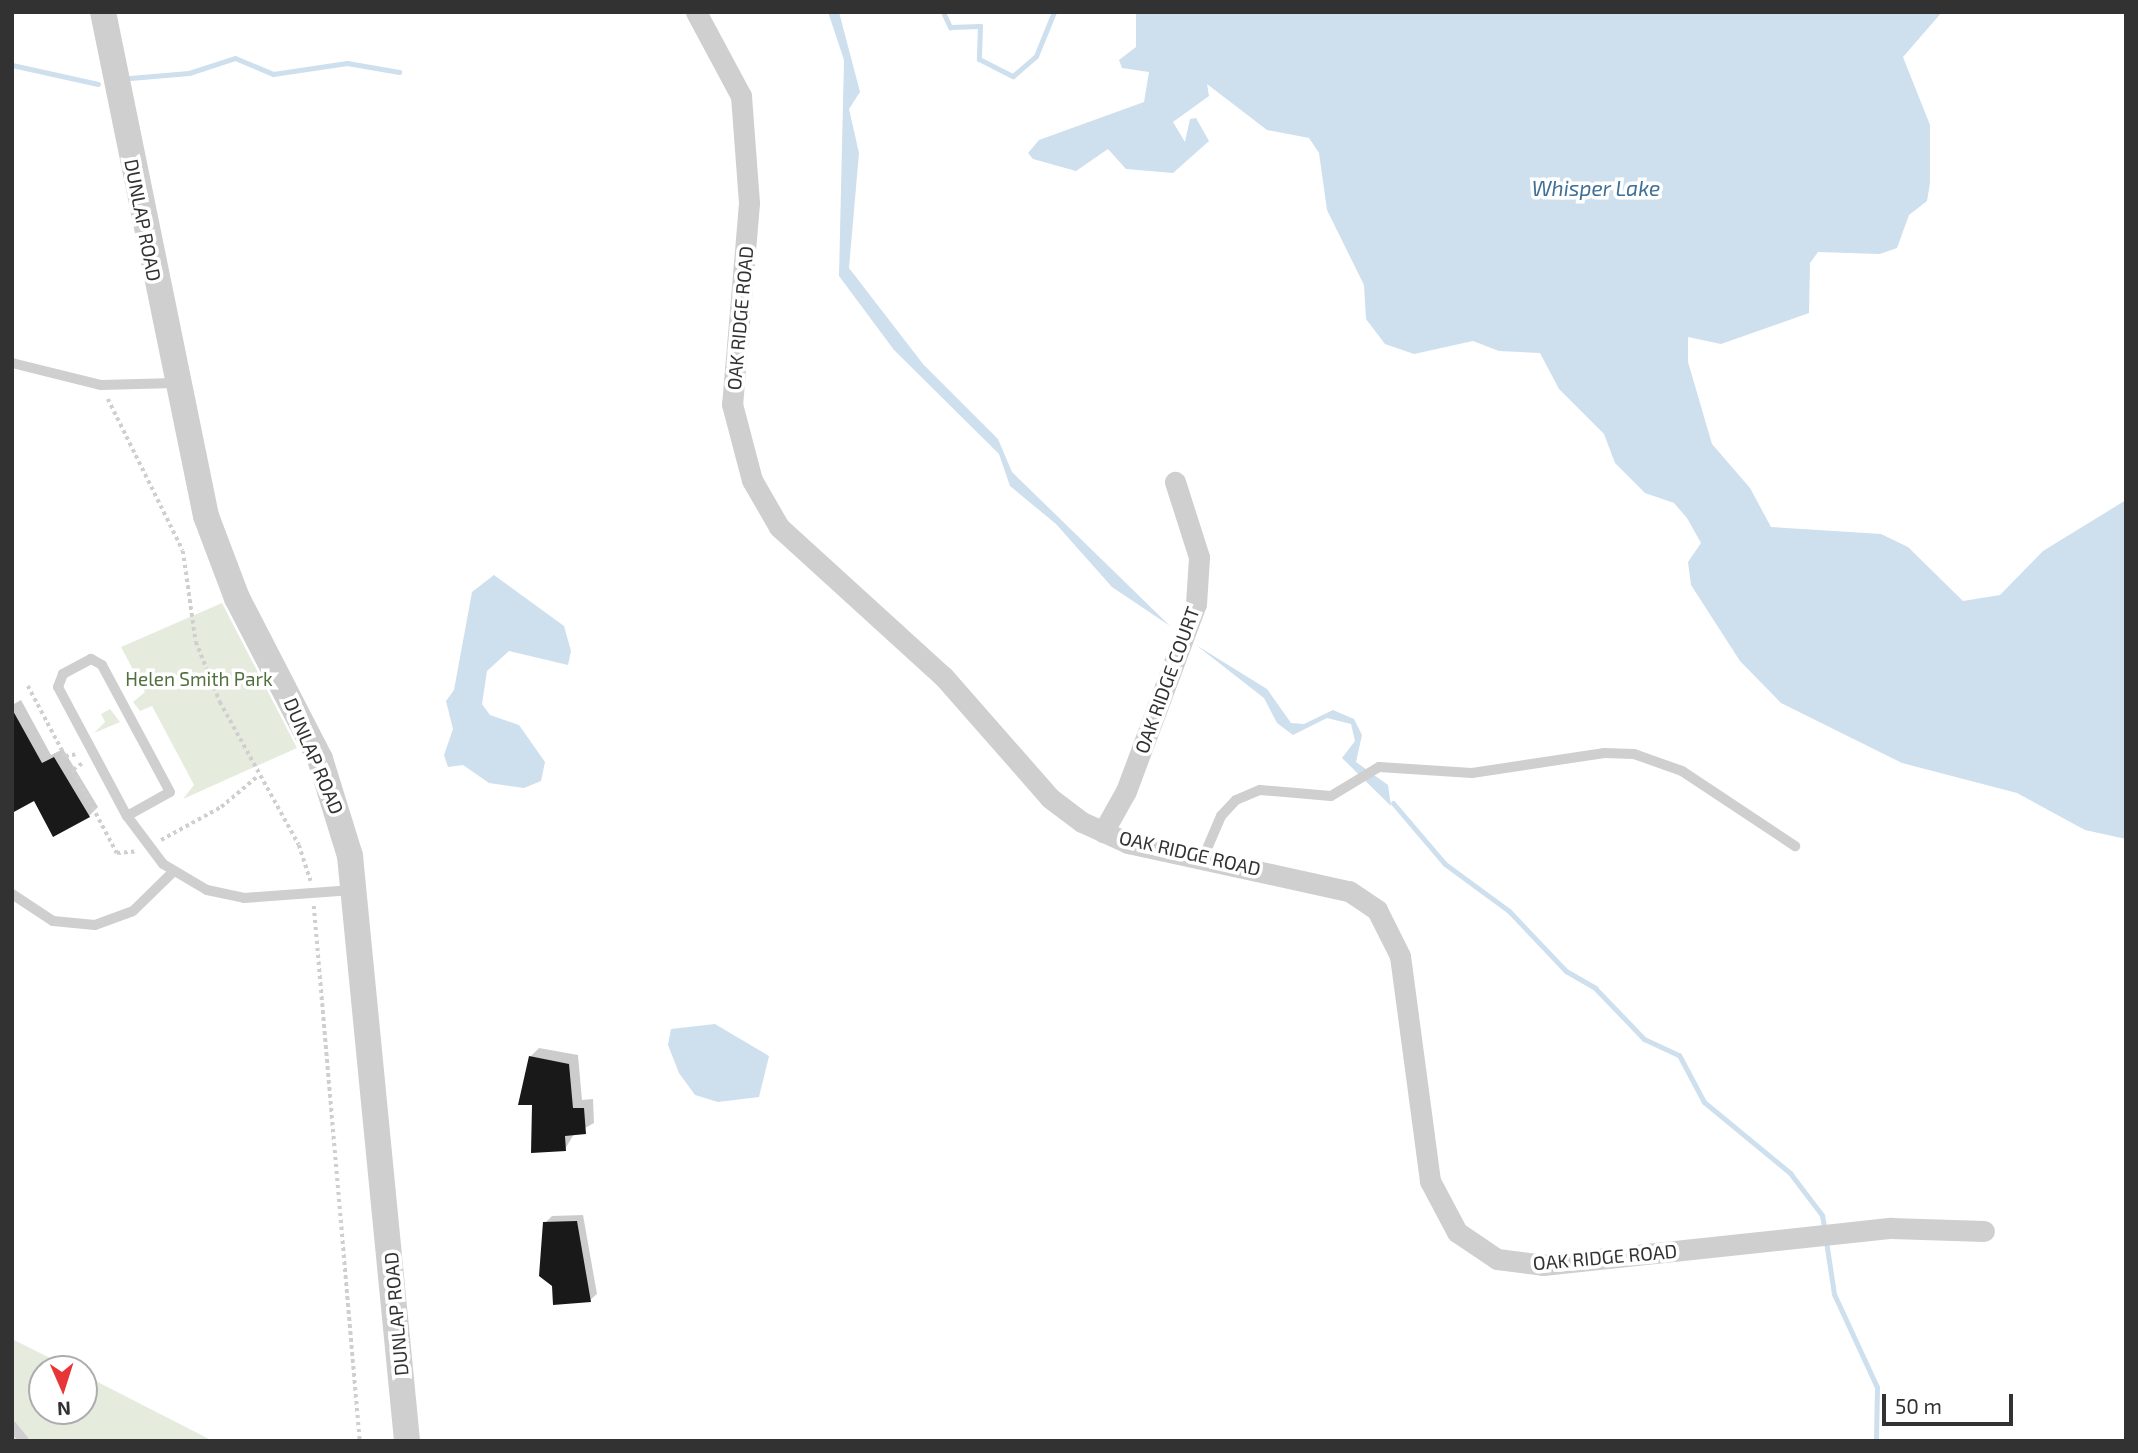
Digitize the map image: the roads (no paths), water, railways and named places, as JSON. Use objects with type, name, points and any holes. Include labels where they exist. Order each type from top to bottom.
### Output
[{"type":"street","name":"DUNLAP ROAD","points":[[103,12],[175,383],[213,539],[329,781],[356,890],[407,1441]]},
{"type":"street","name":"OAK RIDGE ROAD","points":[[696,12],[741,96],[749,203],[732,404],[752,480],[779,527],[838,586],[943,676],[1050,797],[1104,832],[1349,891],[1377,909],[1400,956],[1430,1181],[1457,1232],[1497,1259],[1543,1265],[1891,1228],[1984,1231]]},
{"type":"street","name":"OAK RIDGE COURT","points":[[1104,832],[1126,791],[1196,604],[1199,557],[1175,482]]},
{"type":"lane","points":[[12,363],[101,385],[175,383]]},
{"type":"lane","points":[[127,816],[170,792],[102,665],[91,659],[63,674],[58,687],[127,816],[173,872],[207,890],[257,900],[356,890]]},
{"type":"lane","points":[[1203,858],[1221,816],[1236,800],[1260,790],[1331,796],[1372,771],[1472,773],[1604,753],[1634,754],[1682,771],[1795,846]]},
{"type":"lane","points":[[12,894],[53,921],[95,925],[133,911],[173,872]]},
{"type":"lane","points":[[12,1426],[24,1441]]},
{"type":"water","points":[[828,12],[839,12],[860,92],[849,109],[859,153],[849,268],[923,364],[998,439],[1012,472],[1170,626],[1112,587],[1056,524],[1010,486],[999,454],[894,350],[839,276],[844,60]]},
{"type":"water","name":"Whisper Lake","points":[[1136,12],[1942,12],[1903,57],[1930,125],[1930,183],[1927,201],[1909,215],[1897,248],[1880,254],[1818,252],[1810,263],[1809,313],[1721,344],[1688,337],[1688,362],[1712,444],[1750,488],[1771,527],[1881,534],[1908,547],[1963,601],[2000,595],[2043,551],[2126,500],[2126,839],[2085,830],[2017,793],[1902,763],[1781,703],[1740,661],[1691,585],[1688,562],[1701,543],[1687,518],[1674,503],[1645,493],[1615,463],[1604,434],[1559,389],[1540,353],[1499,351],[1473,341],[1414,354],[1385,344],[1366,319],[1364,285],[1327,210],[1319,153],[1309,138],[1267,130],[1207,84],[1209,96],[1173,122],[1185,142],[1190,119],[1196,118],[1209,141],[1173,173],[1126,169],[1108,149],[1076,171],[1033,159],[1028,153],[1039,140],[1144,102],[1149,72],[1122,68],[1119,60],[1136,47]]},
{"type":"water","points":[[494,575],[564,626],[571,651],[568,665],[509,651],[487,671],[482,704],[490,715],[519,725],[545,762],[541,781],[524,788],[489,783],[463,765],[448,767],[444,755],[453,729],[446,701],[454,690],[472,592]]},
{"type":"water","points":[[1196,645],[1267,689],[1291,723],[1304,724],[1333,710],[1354,719],[1362,735],[1356,762],[1388,785],[1391,806],[1342,758],[1355,741],[1351,724],[1327,718],[1293,735],[1277,723],[1264,698]]},
{"type":"water","points":[[715,1024],[769,1056],[759,1097],[718,1102],[695,1095],[679,1073],[668,1045],[671,1029]]},
{"type":"waterway","points":[[943,12],[950,27],[980,26],[979,59],[1013,76],[1036,56],[1054,12]]},
{"type":"waterway","points":[[130,78],[189,73],[235,58],[273,74],[347,63],[399,72]]},
{"type":"waterway","points":[[12,65],[98,84]]},
{"type":"waterway","points":[[1393,803],[1445,864],[1509,911],[1566,971],[1595,988],[1644,1039],[1679,1055],[1704,1102],[1790,1173],[1822,1215],[1825,1232]]},
{"type":"waterway","points":[[1826,1241],[1834,1294],[1877,1387],[1876,1441]]},
{"type":"park label","name":"Helen Smith Park","points":[[199,679]]}]
